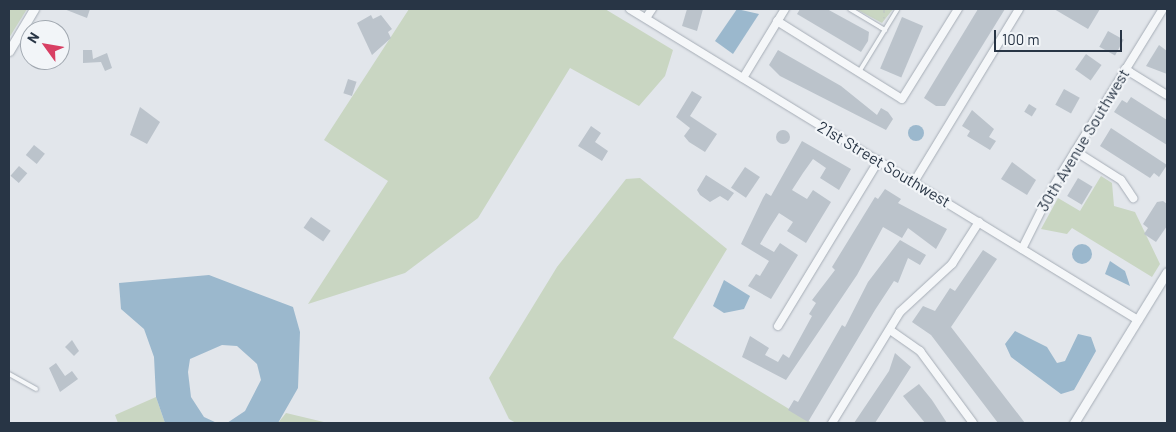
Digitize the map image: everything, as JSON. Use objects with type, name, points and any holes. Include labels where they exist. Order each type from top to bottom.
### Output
[{"type":"street","points":[[9,50],[34,9]]},
{"type":"street","name":"21st Street Southwest","points":[[630,9],[1138,320]]},
{"type":"street","points":[[646,18],[652,9]]},
{"type":"street","points":[[743,78],[785,9]]},
{"type":"street","points":[[777,21],[902,99],[958,9]]},
{"type":"street","points":[[914,182],[1019,9]]},
{"type":"street","name":"30th Avenue Southwest","points":[[1022,248],[1075,151],[1163,9]]},
{"type":"street","points":[[1125,69],[1167,95]]},
{"type":"street","points":[[1075,151],[1121,180],[1133,198]]},
{"type":"street","points":[[778,326],[879,160]]},
{"type":"street","points":[[832,423],[890,330],[914,296],[952,264],[979,222]]},
{"type":"street","points":[[1074,423],[1167,272]]},
{"type":"street","points":[[890,330],[920,351],[973,423]]},
{"type":"lane","points":[[850,9],[885,30]]},
{"type":"lane","points":[[859,72],[897,10]]},
{"type":"lane","points":[[9,374],[36,389]]},
{"type":"green space","points":[[9,9],[27,9],[20,20],[9,38]]},
{"type":"green space","points":[[409,9],[605,9],[673,50],[665,76],[639,106],[570,68],[478,218],[405,273],[308,304],[388,181],[324,140]]},
{"type":"green space","points":[[856,9],[893,9],[882,23]]},
{"type":"green space","points":[[1101,176],[1112,183],[1114,206],[1135,212],[1160,264],[1152,277],[1072,228],[1067,234],[1041,229],[1058,198],[1080,211]]},
{"type":"green space","points":[[640,178],[727,249],[673,338],[812,423],[516,423],[509,419],[489,378],[557,267],[626,179]]},
{"type":"green space","points":[[156,397],[165,423],[118,423],[115,415]]},
{"type":"green space","points":[[286,413],[328,423],[278,423]]},
{"type":"water","points":[[737,9],[759,14],[733,54],[715,41]]},
{"type":"water","points":[[916,125],[922,127],[924,133],[922,139],[916,141],[910,139],[908,133],[910,127]]},
{"type":"water","points":[[1082,244],[1089,247],[1092,254],[1089,261],[1082,264],[1075,261],[1072,254],[1075,247]]},
{"type":"water","points":[[1110,261],[1125,271],[1130,286],[1105,274]]},
{"type":"water","points":[[209,275],[293,307],[300,332],[298,388],[278,423],[227,423],[245,411],[261,380],[257,364],[237,346],[222,345],[190,359],[188,372],[191,397],[204,417],[217,423],[165,423],[156,397],[154,357],[144,329],[121,309],[119,283]]},
{"type":"water","points":[[724,280],[750,296],[744,309],[724,313],[713,306]]},
{"type":"water","points":[[1015,331],[1047,347],[1057,363],[1065,361],[1078,334],[1091,337],[1096,351],[1074,390],[1061,394],[1011,357],[1005,344]]},
{"type":"building","points":[[64,9],[90,9],[87,18]]},
{"type":"building","points":[[687,9],[703,9],[697,31],[682,26]]},
{"type":"building","points":[[800,9],[827,9],[869,32],[868,41],[861,52],[797,14]]},
{"type":"building","points":[[978,9],[1005,9],[945,106],[936,106],[924,98]]},
{"type":"building","points":[[1054,9],[1100,9],[1088,29]]},
{"type":"building","points":[[371,15],[373,19],[381,15],[392,29],[388,32],[391,38],[372,55],[357,23]]},
{"type":"building","points":[[902,17],[923,26],[901,78],[880,69]]},
{"type":"building","points":[[1108,31],[1124,40],[1115,55],[1099,47]]},
{"type":"building","points":[[1159,45],[1167,51],[1167,74],[1146,66]]},
{"type":"building","points":[[83,50],[92,50],[93,59],[107,53],[112,68],[105,71],[101,62],[83,63]]},
{"type":"building","points":[[778,50],[841,86],[877,115],[881,108],[888,112],[893,119],[886,130],[780,76],[769,65]]},
{"type":"building","points":[[1086,54],[1102,65],[1091,80],[1075,70]]},
{"type":"building","points":[[348,79],[357,82],[352,96],[343,93]]},
{"type":"building","points":[[1064,89],[1080,98],[1071,113],[1055,105]]},
{"type":"building","points":[[692,91],[702,97],[690,116],[717,134],[705,152],[689,142],[684,136],[690,128],[676,117]]},
{"type":"building","points":[[1131,97],[1167,120],[1167,145],[1114,112],[1122,100],[1127,103]]},
{"type":"building","points":[[1029,104],[1037,109],[1032,116],[1024,112]]},
{"type":"building","points":[[140,107],[160,122],[147,144],[130,135]]},
{"type":"building","points":[[972,110],[994,129],[989,137],[996,141],[990,150],[967,136],[970,131],[962,126]]},
{"type":"building","points":[[591,126],[601,133],[595,142],[608,151],[602,161],[578,146]]},
{"type":"building","points":[[1111,128],[1167,165],[1159,177],[1154,173],[1150,178],[1100,146]]},
{"type":"building","points":[[783,130],[788,132],[790,137],[788,142],[783,144],[778,142],[776,137],[778,132]]},
{"type":"building","points":[[802,141],[851,169],[839,190],[820,178],[826,168],[813,159],[792,190],[807,199],[813,190],[831,202],[806,243],[787,231],[793,222],[779,213],[770,227],[760,244],[774,252],[780,243],[798,255],[771,299],[748,286],[756,274],[760,276],[769,261],[741,244],[763,198],[766,193],[771,196]]},
{"type":"building","points":[[34,145],[45,154],[37,164],[26,155]]},
{"type":"building","points":[[1012,162],[1036,180],[1027,195],[1001,179]]},
{"type":"building","points":[[19,166],[27,173],[19,183],[10,176]]},
{"type":"building","points":[[745,167],[760,177],[746,198],[731,188]]},
{"type":"building","points":[[706,175],[734,193],[728,201],[720,196],[710,202],[700,195],[697,190]]},
{"type":"building","points":[[1078,178],[1093,187],[1082,205],[1067,196]]},
{"type":"building","points":[[885,189],[901,199],[898,203],[947,229],[936,249],[908,228],[902,238],[883,227],[857,275],[786,380],[742,357],[750,336],[769,348],[765,355],[778,362],[783,354],[789,358],[812,316],[809,314],[816,303],[812,300],[835,270],[832,267],[875,197],[878,199]]},
{"type":"building","points":[[1163,201],[1167,204],[1167,226],[1156,242],[1144,234],[1148,228],[1143,224],[1157,202]]},
{"type":"building","points":[[311,217],[331,231],[323,241],[304,228]]},
{"type":"building","points":[[900,240],[926,255],[920,265],[908,258],[898,283],[894,281],[875,310],[808,422],[788,410],[794,400],[798,402],[842,325],[845,327],[868,282]]},
{"type":"building","points":[[983,250],[997,259],[951,327],[1025,423],[998,423],[931,335],[912,322],[923,306],[935,311],[950,288],[955,291]]},
{"type":"building","points":[[72,340],[79,351],[74,356],[65,347]]},
{"type":"building","points":[[895,353],[911,367],[875,423],[854,423],[889,371]]},
{"type":"building","points":[[56,363],[65,376],[72,371],[78,379],[60,392],[49,368]]},
{"type":"building","points":[[919,384],[947,423],[925,423],[903,396]]}]
